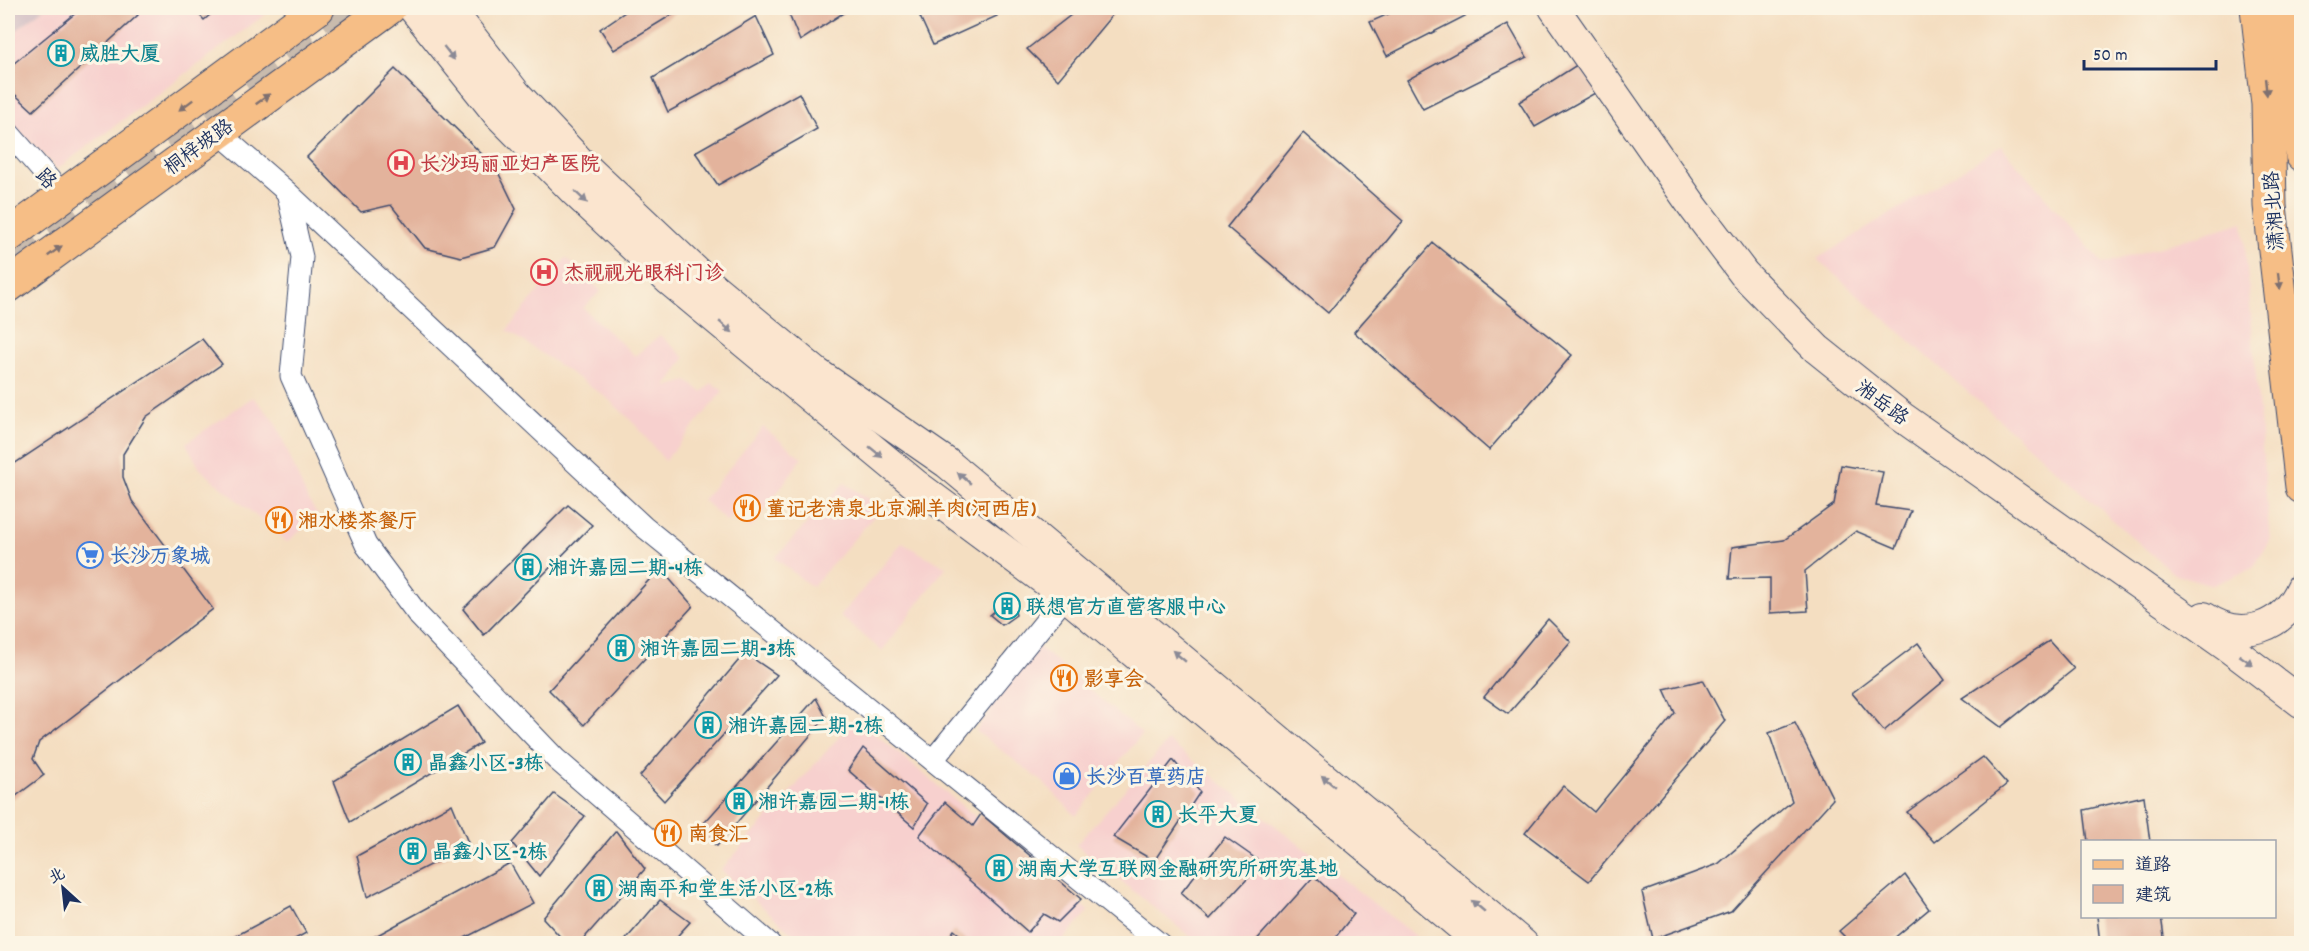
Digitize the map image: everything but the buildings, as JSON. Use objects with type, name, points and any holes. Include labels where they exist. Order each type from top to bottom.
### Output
[{"type":"main road","name":"桐梓坡路","points":[[8,236],[318,8]]},
{"type":"main road","name":"桐梓坡路","points":[[8,286],[389,8]]},
{"type":"main road","points":[[413,8],[497,113],[574,191],[670,281],[915,483],[1066,596],[1482,944]]},
{"type":"main road","points":[[450,8],[524,102],[581,163],[707,282],[817,373],[947,463],[1523,944]]},
{"type":"main road","name":"湘岳路","points":[[1554,8],[1694,208],[1730,255],[1783,316],[1817,349],[1902,417],[2280,684],[2301,703]]},
{"type":"main road","name":"湘岳路","points":[[1570,8],[1744,253],[1809,325],[1886,390],[2208,620],[2230,630],[2262,627],[2287,612],[2301,587]]},
{"type":"main road","name":"潇湘北路","points":[[2257,8],[2268,104],[2270,206],[2301,487]]},
{"type":"main road","name":"潇湘北路","points":[[2284,8],[2301,154]]},
{"type":"street","name":"路","points":[[8,132],[64,196]]},
{"type":"street","points":[[218,132],[287,192],[644,527],[1160,944]]},
{"type":"street","points":[[287,192],[302,257],[291,376],[366,545],[419,616],[556,759],[770,944]]},
{"type":"street","points":[[933,760],[1066,596]]},
{"type":"shaded area","points":[[8,8],[44,8],[8,37]]},
{"type":"shaded area","points":[[44,8],[274,8],[57,169],[8,119],[8,37]]},
{"type":"shaded area","points":[[2001,146],[2103,264],[2243,222],[2270,541],[2253,568],[2213,585],[2174,574],[1817,259]]},
{"type":"shaded area","points":[[566,258],[601,291],[583,308],[635,356],[660,335],[685,358],[666,387],[687,381],[702,392],[712,383],[723,391],[665,461],[632,421],[606,397],[507,330]]},
{"type":"shaded area","points":[[253,397],[275,421],[306,496],[318,516],[287,542],[200,469],[186,443]]},
{"type":"shaded area","points":[[763,427],[802,458],[751,529],[735,514],[727,522],[703,500]]},
{"type":"shaded area","points":[[844,483],[882,507],[812,587],[775,558]]},
{"type":"shaded area","points":[[902,543],[946,567],[882,651],[840,616]]},
{"type":"shaded area","points":[[1033,642],[1142,734],[1076,816],[1043,782],[976,731]]},
{"type":"shaded area","points":[[856,718],[1089,911],[1060,943],[803,943],[721,870]]},
{"type":"shaded area","points":[[1168,741],[1424,943],[1198,943],[1076,845]]},
{"type":"tunnel","points":[[8,258],[353,8]]},
{"type":"place","name":"威胜大厦","points":[[61,53]]},
{"type":"place","name":"长沙玛丽亚妇产医院","points":[[401,163]]},
{"type":"place","name":"杰视视光眼科门诊","points":[[544,272]]},
{"type":"place","name":"董记老清泉北京涮羊肉(河西店)","points":[[747,508]]},
{"type":"place","name":"湘水楼茶餐厅","points":[[279,520]]},
{"type":"place","name":"长沙万象城","points":[[90,555]]},
{"type":"place","name":"湘许嘉园二期-4栋","points":[[528,567]]},
{"type":"place","name":"联想官方直营客服中心","points":[[1007,606]]},
{"type":"place","name":"湘许嘉园二期-3栋","points":[[621,648]]},
{"type":"place","name":"影享会","points":[[1064,678]]},
{"type":"place","name":"湘许嘉园二期-2栋","points":[[708,725]]},
{"type":"place","name":"晶鑫小区-3栋","points":[[408,762]]},
{"type":"place","name":"长沙百草药店","points":[[1067,776]]},
{"type":"place","name":"湘许嘉园二期-1栋","points":[[739,801]]},
{"type":"place","name":"长平大夏","points":[[1158,814]]},
{"type":"place","name":"南食汇","points":[[668,833]]},
{"type":"place","name":"晶鑫小区-2栋","points":[[413,851]]},
{"type":"place","name":"湖南大学互联网金融研究所研究基地","points":[[999,868]]},
{"type":"place","name":"湖南平和堂生活小区-2栋","points":[[599,888]]}]
